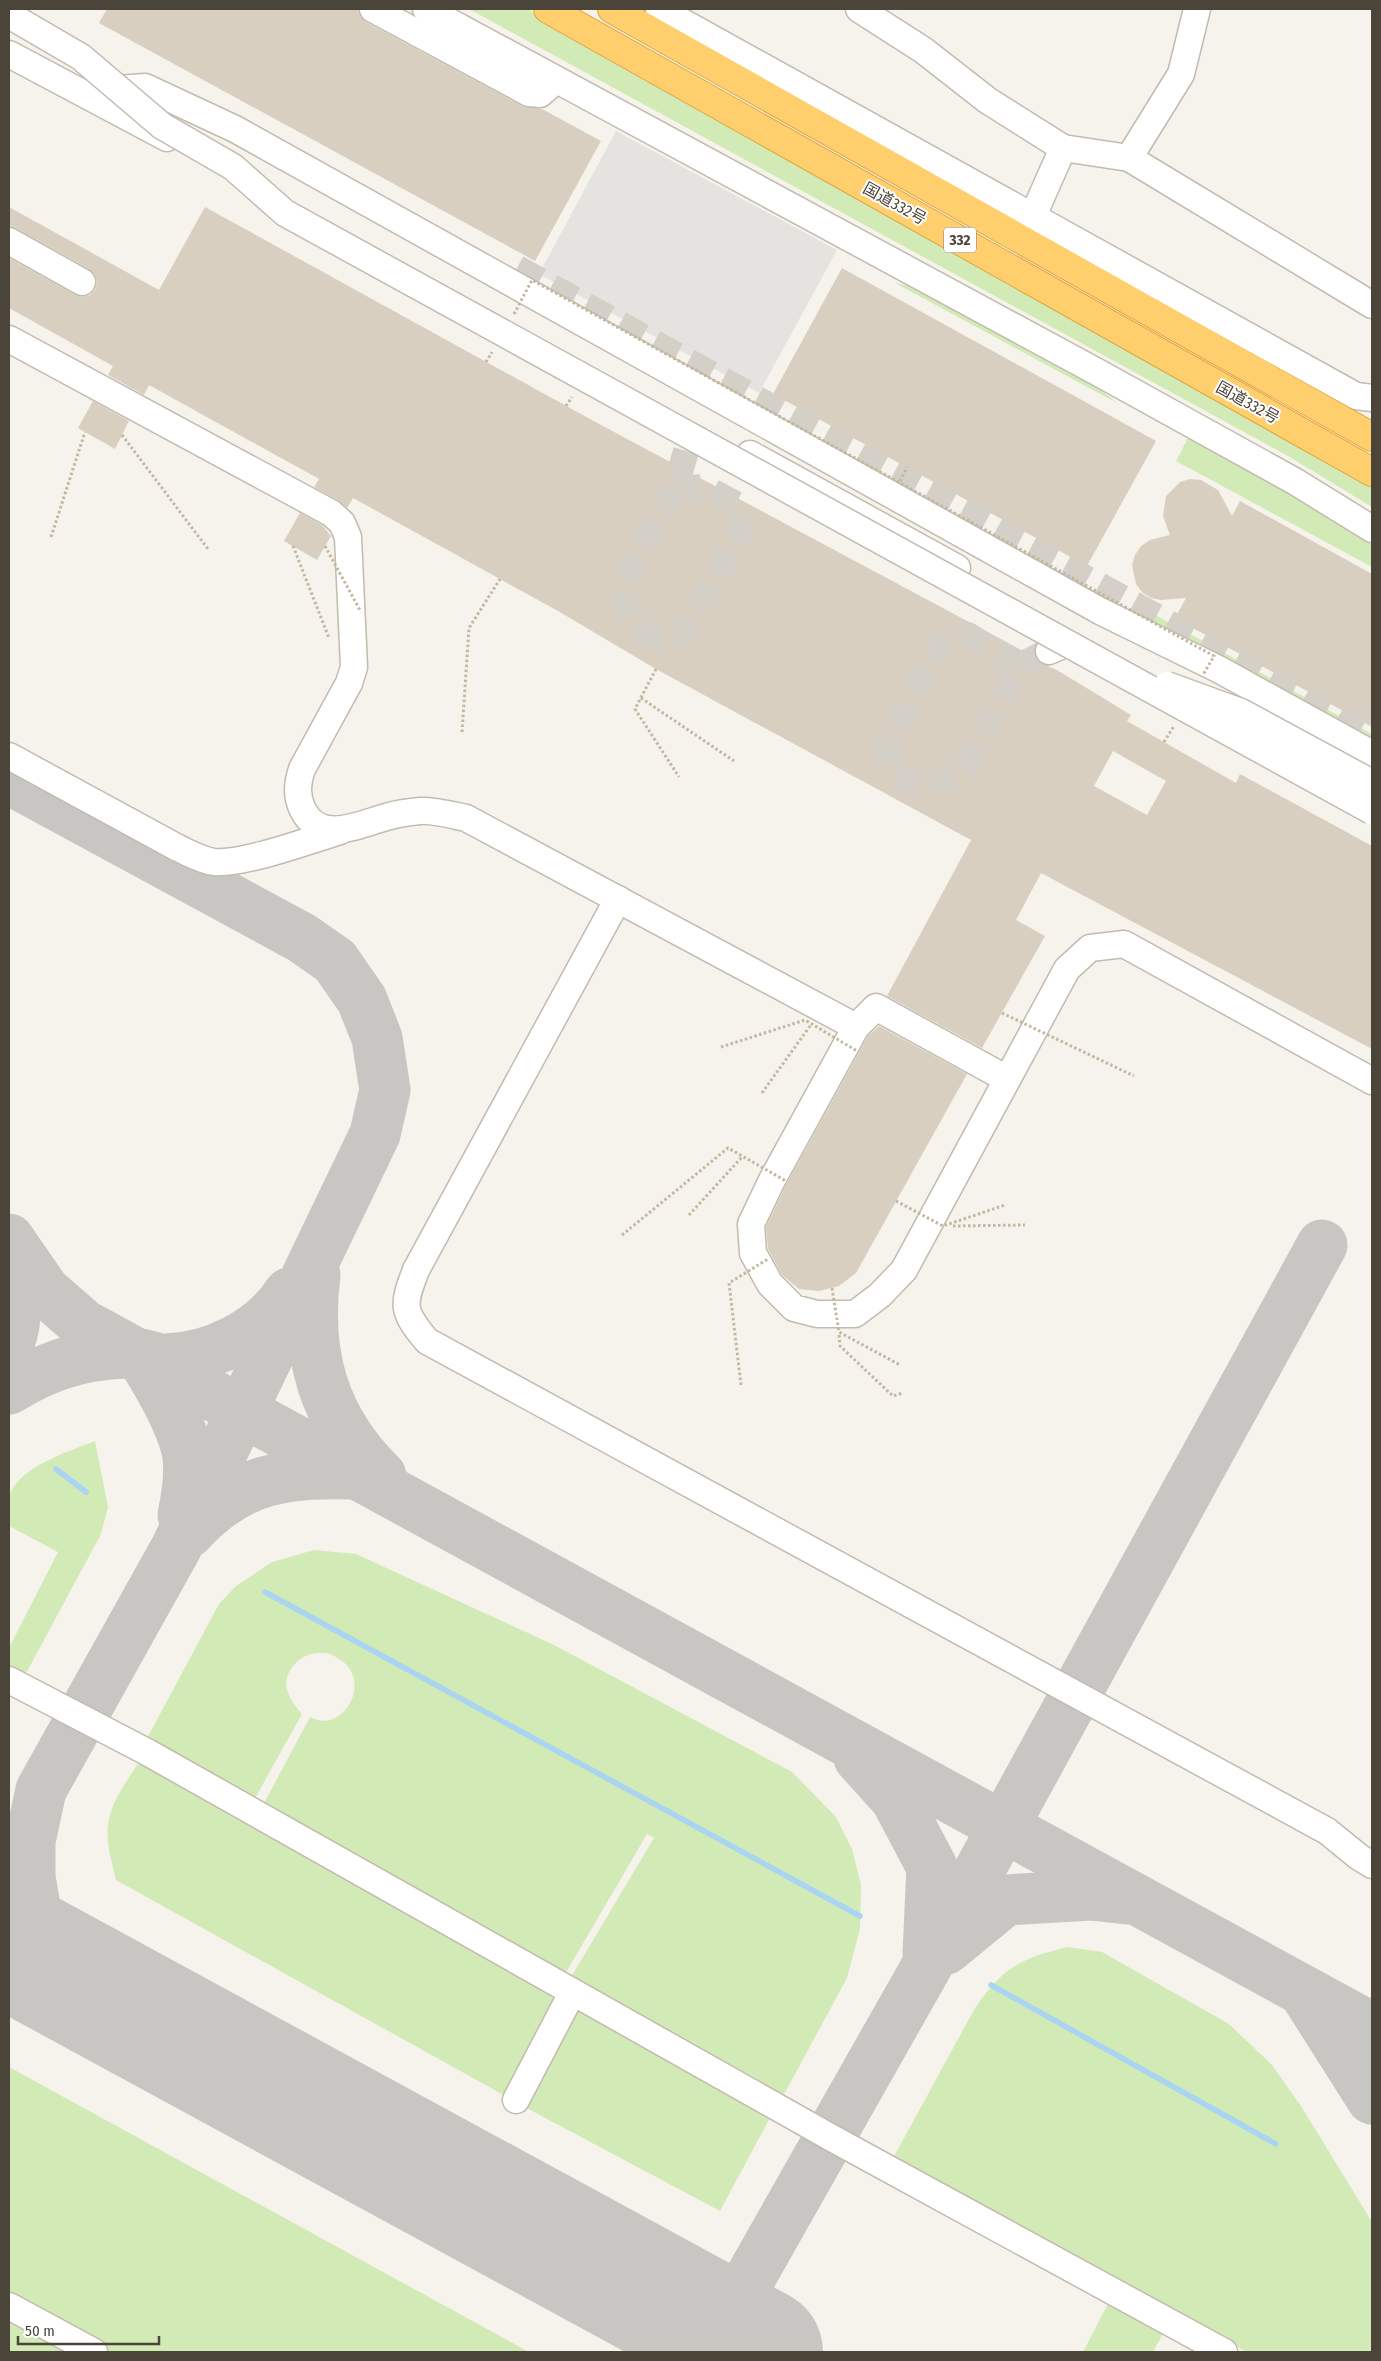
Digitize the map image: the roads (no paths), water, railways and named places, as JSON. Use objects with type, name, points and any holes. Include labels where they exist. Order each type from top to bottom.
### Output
[{"type":"highway","name":"国道332号","points":[[548,9],[1372,472]]},
{"type":"highway","name":"国道332号","points":[[612,9],[1372,437]]},
{"type":"street","points":[[373,9],[529,93],[540,94],[556,80]]},
{"type":"street","points":[[426,9],[1116,383],[1296,482],[1372,529]]},
{"type":"street","points":[[660,9],[1356,396],[1372,398]]},
{"type":"street","points":[[859,9],[923,50],[988,100],[1064,148],[1129,158],[1372,305]]},
{"type":"street","points":[[1129,158],[1181,74],[1198,9]]},
{"type":"street","points":[[9,15],[81,57],[162,126],[233,167],[285,213],[1098,662],[1372,811]]},
{"type":"street","points":[[9,54],[882,525],[992,588],[1057,648],[1133,691],[1372,818]]},
{"type":"street","points":[[81,92],[145,88],[236,129],[1100,612],[1220,670],[1372,754]]},
{"type":"street","points":[[1033,216],[1064,148]]},
{"type":"street","points":[[9,241],[82,282]]},
{"type":"street","points":[[9,339],[331,513],[342,523],[348,537],[354,667],[349,683],[302,769],[298,783],[298,800],[307,818],[320,828],[343,830]]},
{"type":"street","points":[[1098,662],[1226,705],[1372,783]]},
{"type":"street","points":[[9,756],[178,848],[196,857],[214,862],[236,860],[388,816],[422,810],[466,818],[618,899],[856,1039]]},
{"type":"street","points":[[618,899],[416,1270],[405,1298],[410,1320],[427,1341],[1327,1831],[1359,1857],[1372,1864]]},
{"type":"street","points":[[1007,1079],[876,1007],[772,1180],[751,1224],[753,1253],[770,1284],[794,1308],[817,1314],[855,1314],[880,1296],[904,1270],[1067,969],[1090,948],[1124,944],[1372,1081]]},
{"type":"street","points":[[9,1680],[147,1752],[838,2142],[1224,2352]]},
{"type":"street","points":[[516,2100],[572,1993]]},
{"type":"street","points":[[9,2306],[94,2352]]},
{"type":"waterway","points":[[56,1469],[86,1492]]},
{"type":"waterway","points":[[265,1592],[860,1916]]},
{"type":"waterway","points":[[991,1985],[1276,2144]]},
{"type":"tunnel","points":[[517,268],[1372,734]]},
{"type":"tunnel","points":[[675,489],[704,487],[736,504],[742,532],[684,633],[654,638],[636,627],[624,599],[631,562],[675,489],[694,424]]},
{"type":"tunnel","points":[[1019,666],[968,635],[942,645],[888,742],[890,771],[924,789],[965,768],[1019,666],[1049,651]]}]
